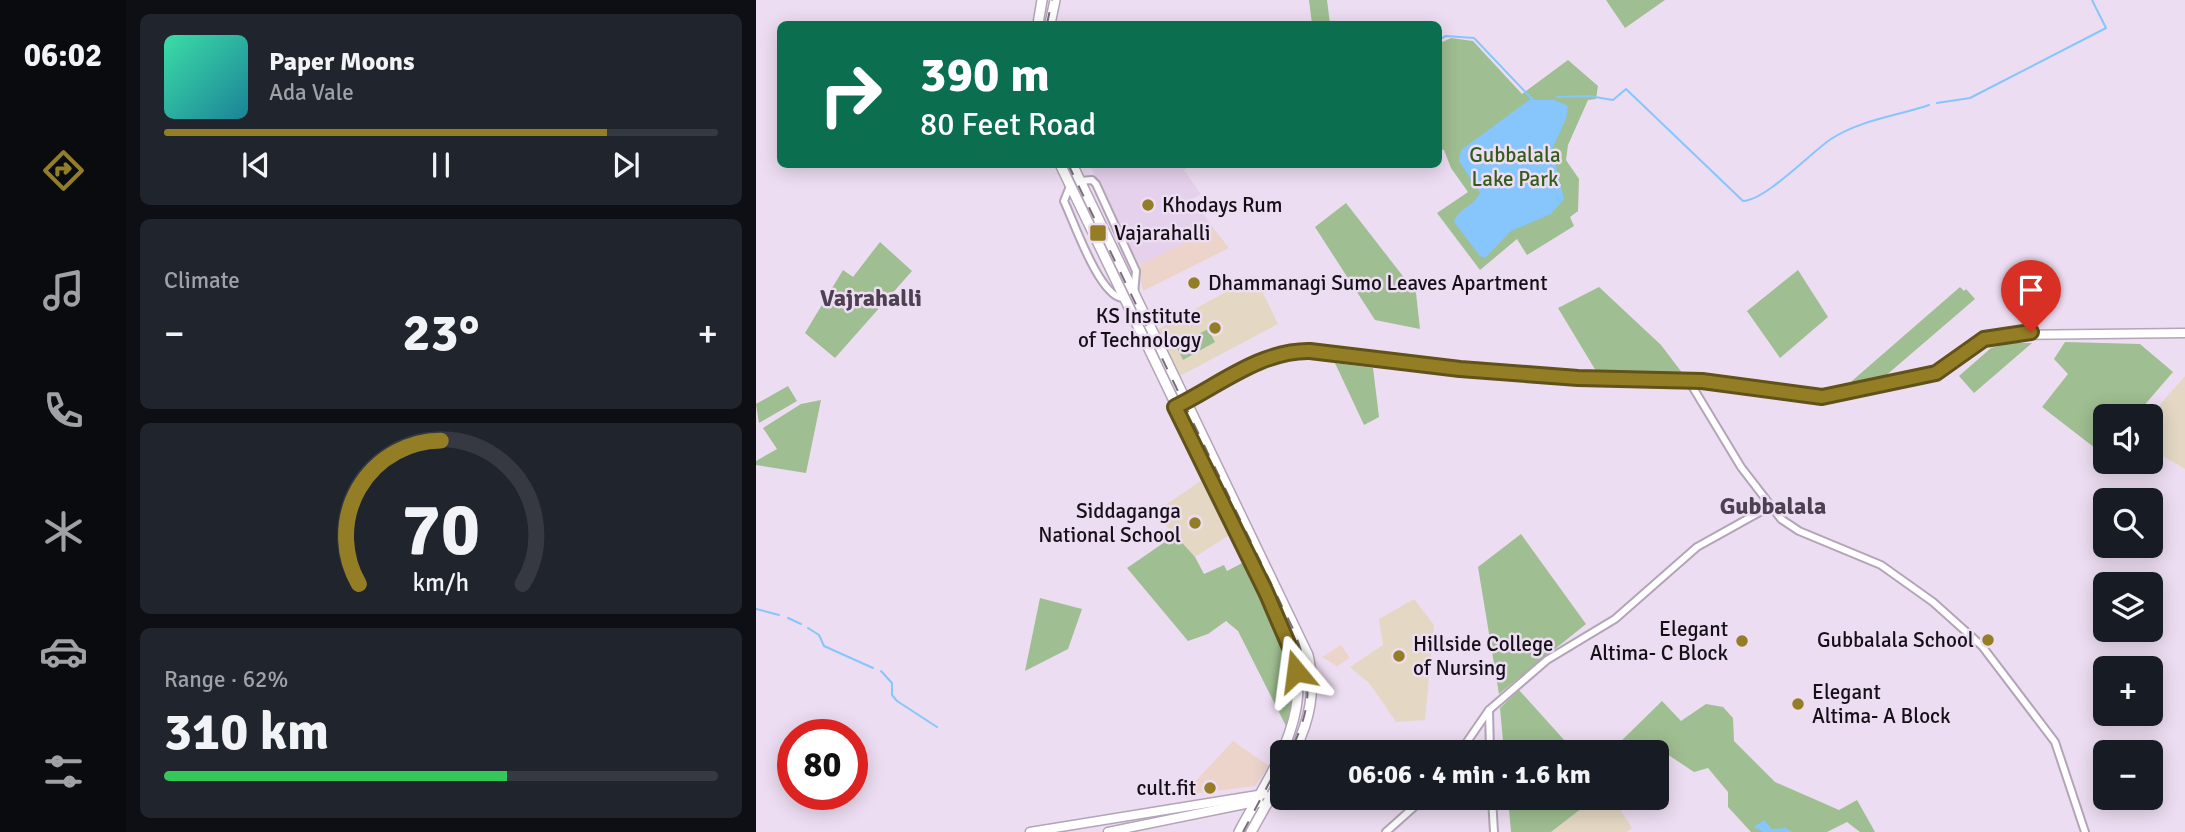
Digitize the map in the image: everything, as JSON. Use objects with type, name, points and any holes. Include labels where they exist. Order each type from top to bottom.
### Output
[{"type":"highway","points":[[1038,21],[1042,0]]},
{"type":"highway","points":[[1051,21],[1055,0]]},
{"type":"highway","points":[[1062,168],[1122,298],[1266,592],[1294,657],[1297,692],[1292,726],[1239,832]]},
{"type":"highway","points":[[1074,168],[1308,655],[1314,681],[1313,693],[1298,740]]},
{"type":"highway","points":[[1069,184],[1079,179]]},
{"type":"highway","points":[[1251,832],[1270,796]]},
{"type":"main road","points":[[1435,368],[1578,378],[1702,381],[1822,397],[1936,373],[1977,343],[1997,335],[2031,332],[2185,335]]},
{"type":"main road","points":[[1176,409],[1259,361],[1296,351],[1435,368],[1822,401],[1937,376],[1982,344],[1997,338],[2185,335]]},
{"type":"main road","points":[[1030,832],[1270,796]]},
{"type":"main road","points":[[1257,797],[1265,806]]},
{"type":"main road","points":[[1108,832],[1257,797]]},
{"type":"street","points":[[1692,388],[1769,507],[1798,531],[1881,565],[1935,604],[1976,639],[2055,742],[2085,832]]},
{"type":"street","points":[[1468,740],[1489,710],[1548,660],[1615,618],[1686,555],[1769,507]]},
{"type":"street","points":[[1489,710],[1490,740]]},
{"type":"street","points":[[1386,832],[1411,810]]},
{"type":"street","points":[[1493,810],[1494,832]]},
{"type":"shaded area","points":[[1091,168],[1187,168],[1184,170],[1201,194],[1193,199],[1214,229],[1137,266]]},
{"type":"shaded area","points":[[1214,229],[1229,248],[1143,291],[1137,266]]},
{"type":"shaded area","name":"KS Institute of Technology","points":[[1255,276],[1278,324],[1176,378],[1153,332]]},
{"type":"shaded area","points":[[2185,376],[2185,469],[2163,456],[2163,404],[2160,404]]},
{"type":"shaded area","name":"Siddaganga National School","points":[[1202,480],[1231,534],[1195,557],[1154,513]]},
{"type":"shaded area","name":"Hillside College of Nursing","points":[[1414,599],[1434,625],[1425,720],[1396,722],[1370,684],[1350,667],[1383,645],[1379,619]]},
{"type":"shaded area","points":[[1341,645],[1350,658],[1337,666],[1322,657]]},
{"type":"shaded area","points":[[1233,741],[1269,766],[1255,786],[1183,795]]},
{"type":"shaded area","points":[[1579,810],[1621,810],[1632,828],[1627,832],[1551,832]]},
{"type":"green space","points":[[1309,0],[1327,0],[1330,21],[1312,21]]},
{"type":"green space","points":[[1606,0],[1665,0],[1625,28]]},
{"type":"green space","name":"Gubbalala Lake Park","points":[[1451,38],[1473,41],[1522,94],[1568,60],[1598,86],[1596,99],[1588,100],[1568,145],[1566,160],[1579,179],[1578,211],[1570,217],[1574,226],[1527,255],[1517,239],[1480,270],[1437,213],[1468,192],[1442,150],[1442,42]]},
{"type":"green space","points":[[1346,203],[1416,293],[1420,329],[1375,320],[1315,227]]},
{"type":"green space","points":[[880,242],[912,271],[835,358],[805,333],[843,270],[853,277]]},
{"type":"green space","points":[[1798,270],[1828,317],[1780,358],[1747,311]]},
{"type":"green space","points":[[1599,287],[1661,345],[1683,374],[1596,371],[1558,308]]},
{"type":"green space","points":[[1960,287],[1964,291],[1966,289],[1975,299],[1883,378],[1845,387]]},
{"type":"green space","points":[[1208,329],[1215,342],[1183,360],[1176,346]]},
{"type":"green space","points":[[2065,342],[2140,344],[2173,372],[2145,404],[2093,404],[2093,446],[2042,407],[2068,374],[2054,359]]},
{"type":"green space","points":[[2009,343],[2032,343],[1974,393],[1959,376],[1991,348]]},
{"type":"green space","points":[[1335,363],[1373,368],[1379,417],[1364,425]]},
{"type":"green space","points":[[788,386],[797,401],[759,423],[756,404]]},
{"type":"green space","points":[[821,400],[806,473],[756,465],[756,461],[777,449],[763,428],[801,404]]},
{"type":"green space","points":[[1521,534],[1586,624],[1499,694],[1478,567]]},
{"type":"green space","points":[[1175,535],[1195,557],[1204,574],[1224,565],[1227,571],[1244,562],[1276,623],[1289,661],[1292,704],[1288,730],[1238,631],[1226,621],[1208,634],[1188,641],[1127,568]]},
{"type":"green space","points":[[1040,598],[1082,609],[1068,649],[1025,671]]},
{"type":"green space","points":[[1519,690],[1564,740],[1503,740],[1500,708]]},
{"type":"green space","points":[[1662,701],[1681,721],[1706,704],[1723,707],[1733,718],[1734,741],[1775,782],[1839,810],[1857,800],[1875,832],[1860,832],[1847,822],[1827,832],[1751,832],[1728,807],[1728,792],[1708,768],[1694,772],[1669,755],[1669,740],[1622,740]]},
{"type":"green space","points":[[1509,810],[1579,810],[1551,832],[1511,832]]},
{"type":"water","points":[[1529,100],[1554,100],[1568,106],[1566,119],[1552,149],[1564,199],[1551,214],[1511,231],[1485,258],[1480,256],[1454,222],[1459,213],[1480,193],[1459,161],[1461,150]]},
{"type":"water","points":[[1764,820],[1772,829],[1786,828],[1792,832],[1763,832],[1754,827]]},
{"type":"waterway","points":[[1937,103],[1970,98],[2106,28],[2092,0]]},
{"type":"waterway","points":[[1442,38],[1474,38],[1533,100]]},
{"type":"waterway","points":[[1557,97],[1589,96],[1613,100],[1626,89],[1743,201],[1752,199],[1775,185],[1842,133],[1866,123],[1929,105]]},
{"type":"waterway","points":[[756,609],[779,615]]},
{"type":"waterway","points":[[788,618],[801,624]]},
{"type":"waterway","points":[[808,628],[819,635],[824,646],[873,668]]},
{"type":"waterway","points":[[881,671],[892,683],[892,695],[897,701],[937,727]]},
{"type":"railway","points":[[1048,21],[1052,0]]},
{"type":"railway","points":[[1070,168],[1295,633],[1305,665],[1308,693],[1296,740]]},
{"type":"railway","points":[[1243,832],[1270,781]]},
{"type":"place","name":"Khodays Rum","points":[[1148,205]]},
{"type":"place","name":"Vajarahalli","points":[[1098,233]]},
{"type":"place","name":"Dhammanagi Sumo Leaves Apartment","points":[[1194,283]]},
{"type":"place","name":"KS Institute of Technology","points":[[1215,328]]},
{"type":"place","name":"Siddaganga National School","points":[[1195,523]]},
{"type":"place","name":"Gubbalala School","points":[[1988,640]]},
{"type":"place","name":"Elegant Altima- C Block","points":[[1742,641]]},
{"type":"place","name":"Hillside College of Nursing","points":[[1399,656]]},
{"type":"place","name":"Elegant Altima- A Block","points":[[1798,704]]},
{"type":"place","name":"cult.fit","points":[[1210,788]]},
{"type":"district","name":"Vajrahalli","points":[[871,298]]},
{"type":"district","name":"Gubbalala","points":[[1773,506]]},
{"type":"route","points":[[1296,671],[1285,633],[1175,407],[1259,361],[1288,352],[1310,351],[1460,369],[1578,378],[1702,381],[1822,397],[1852,393],[1936,373],[1984,339],[2031,332]]}]
